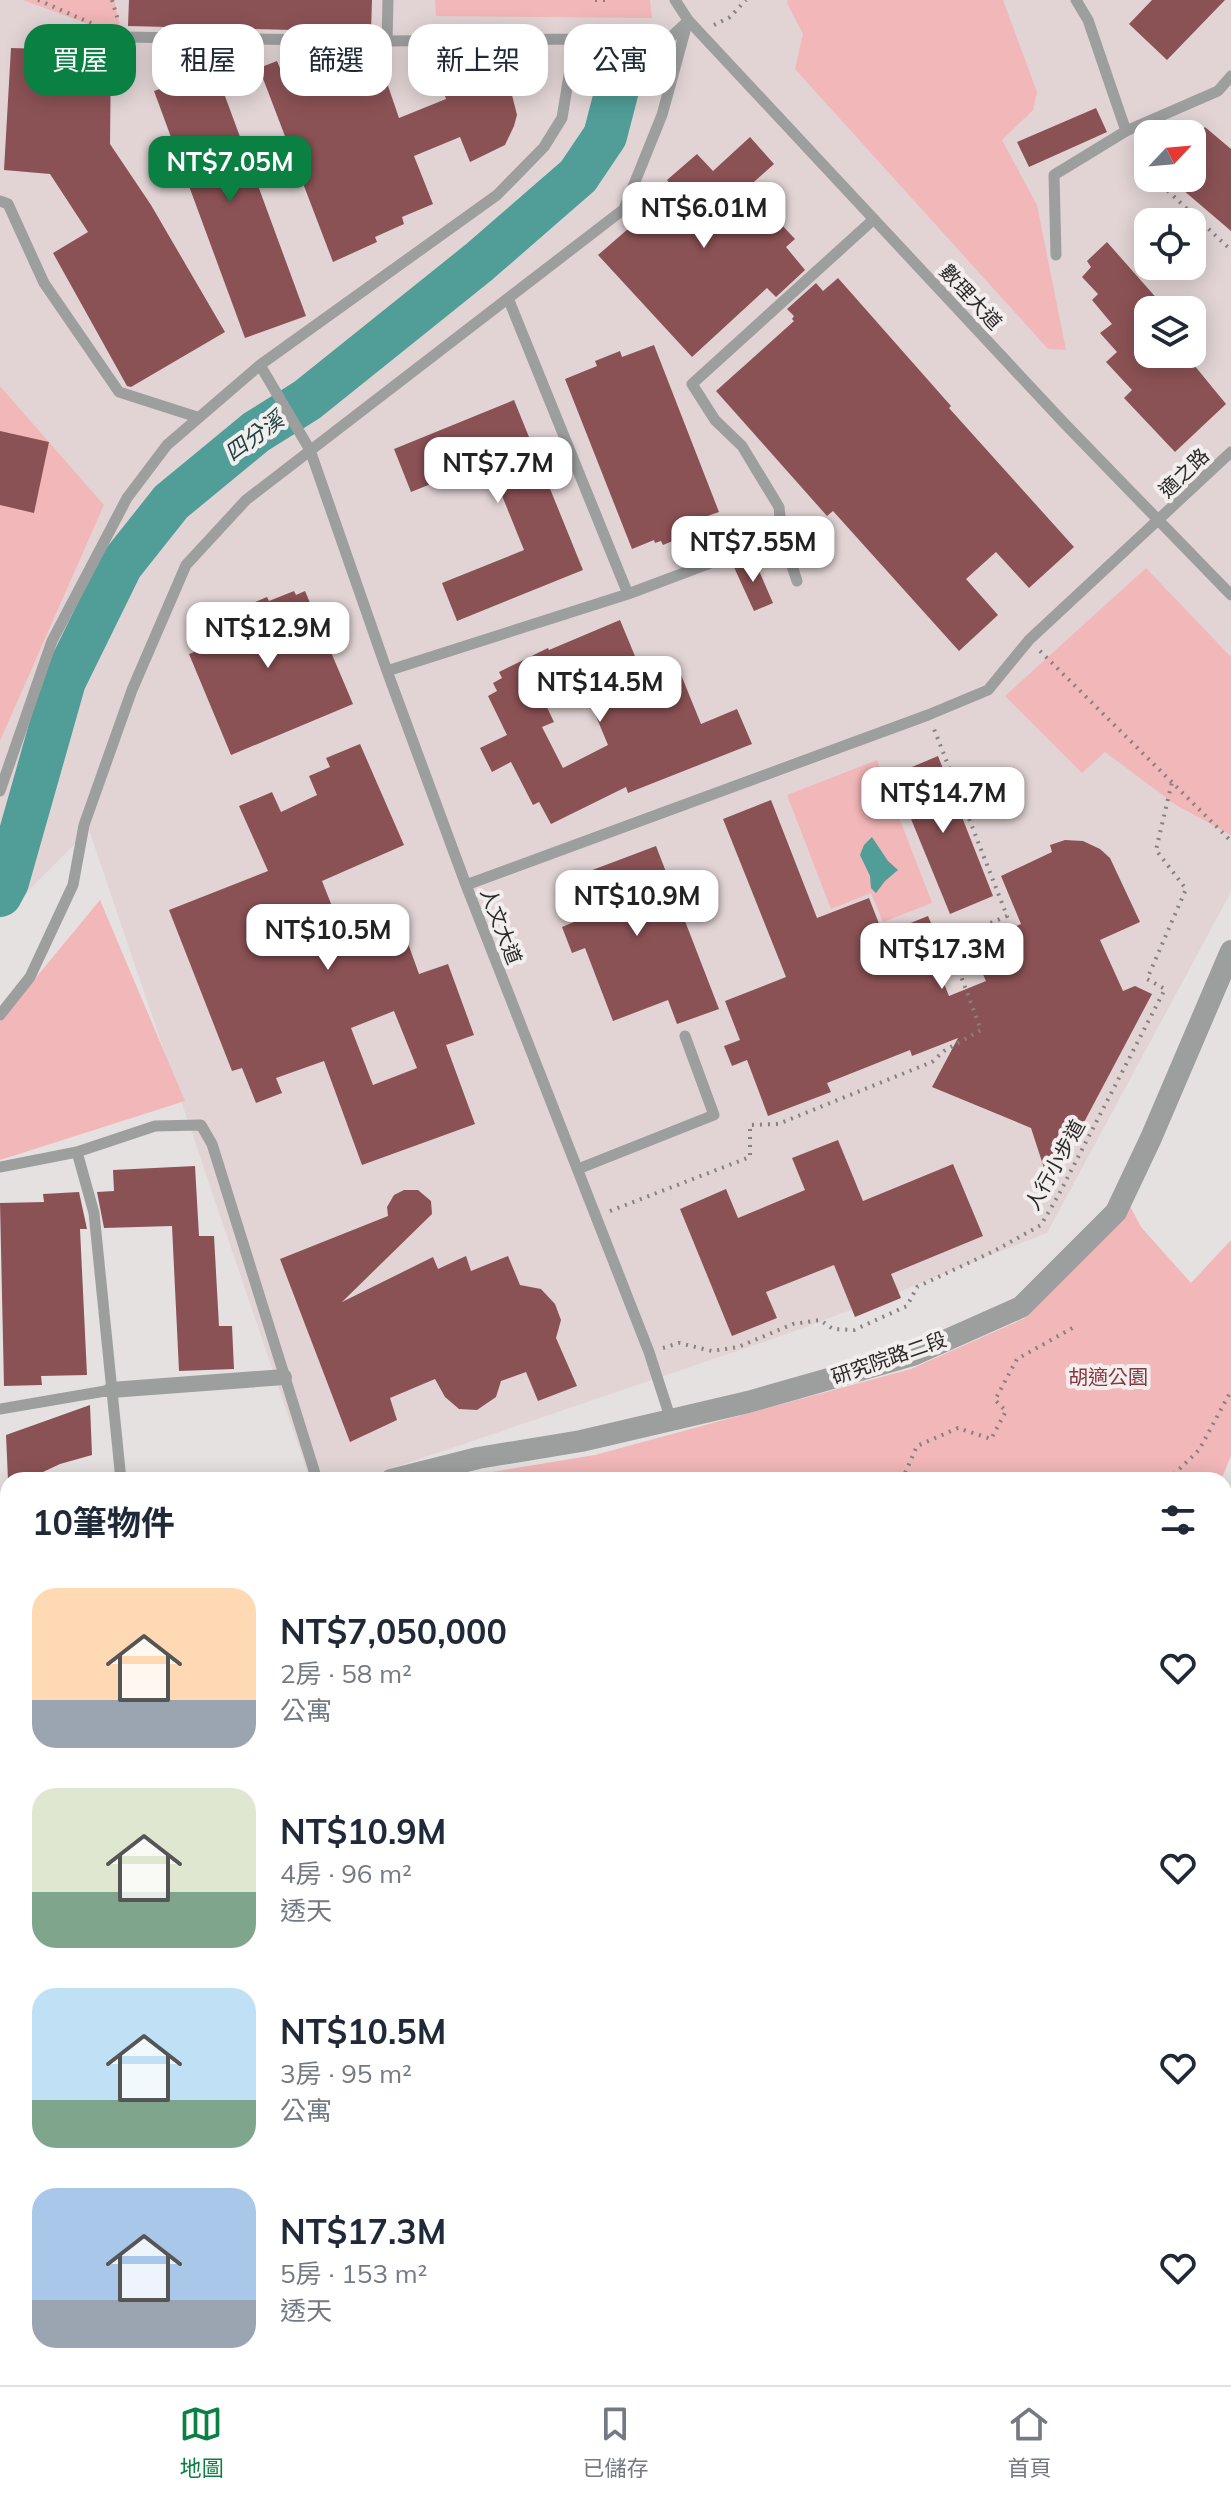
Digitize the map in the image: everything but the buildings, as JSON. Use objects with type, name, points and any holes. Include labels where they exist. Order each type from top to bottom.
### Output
[{"type":"street","name":"研究院路二段","points":[[423,1472],[478,1458],[581,1441],[748,1402],[913,1355],[1021,1307],[1116,1212],[1231,951]]},
{"type":"street","points":[[111,1390],[284,1377]]},
{"type":"lane","points":[[387,24],[388,0]]},
{"type":"lane","name":"數理大道","points":[[675,0],[688,20],[1065,424],[1231,595]]},
{"type":"lane","points":[[1076,0],[1088,20],[1126,131]]},
{"type":"lane","points":[[676,32],[688,20]]},
{"type":"lane","points":[[0,1015],[30,977],[73,885],[84,825],[132,690],[186,565],[246,500],[308,446],[624,209],[662,115],[688,20]]},
{"type":"lane","points":[[136,37],[280,39]]},
{"type":"lane","points":[[392,41],[564,39]]},
{"type":"lane","points":[[1056,255],[1054,175],[1126,131],[1218,91],[1231,76]]},
{"type":"lane","points":[[0,791],[52,641],[127,498],[167,445],[260,365],[497,195],[544,147],[562,118],[566,96]]},
{"type":"lane","points":[[0,201],[8,204],[44,283],[119,392],[197,417]]},
{"type":"lane","points":[[797,581],[782,536],[779,507],[742,446],[715,420],[692,384],[874,219]]},
{"type":"lane","points":[[508,298],[628,594]]},
{"type":"lane","name":"人文大道","points":[[260,365],[308,446],[466,885],[649,1352],[671,1420]]},
{"type":"lane","name":"適之路","points":[[466,885],[928,715],[988,690],[1029,640],[1231,452]]},
{"type":"lane","points":[[387,671],[628,594],[782,536]]},
{"type":"lane","points":[[578,1169],[714,1115],[685,1036]]},
{"type":"lane","points":[[0,1167],[77,1152],[155,1126],[201,1125],[212,1144],[315,1472]]},
{"type":"lane","points":[[77,1152],[94,1213],[120,1472]]},
{"type":"lane","points":[[0,1409],[111,1390]]},
{"type":"path","points":[[38,0],[93,24]]},
{"type":"path","points":[[595,0],[609,0]]},
{"type":"path","points":[[699,31],[730,17],[746,0]]},
{"type":"path","points":[[1169,192],[1231,250]]},
{"type":"path","points":[[1029,640],[1231,841]]},
{"type":"path","points":[[610,1211],[750,1157],[750,1125],[778,1124],[932,1062],[944,1051],[981,1030],[948,941],[1007,916],[928,715]]},
{"type":"path","name":"人行小步道","points":[[649,1352],[679,1343],[712,1351],[738,1347],[793,1324],[820,1320],[833,1329],[854,1330],[907,1306],[917,1287],[1041,1225],[1165,989],[1147,979],[1186,889],[1156,850],[1172,782]]},
{"type":"path","points":[[906,1472],[917,1446],[958,1428],[991,1439],[1006,1411],[995,1400],[1017,1359],[1076,1326]]},
{"type":"path","points":[[1176,1472],[1199,1450],[1231,1391]]},
{"type":"shaded area","points":[[0,0],[1231,0],[1231,892],[1047,1233],[773,1339],[381,1472],[307,1472],[89,830],[0,919],[0,741],[104,505],[0,386]]},
{"type":"green space","points":[[23,0],[114,0],[120,24],[88,24]]},
{"type":"green space","points":[[435,0],[650,0],[652,18],[436,16]]},
{"type":"green space","points":[[788,0],[1003,0],[1037,92],[1033,110],[1002,140],[1037,205],[1066,350],[1048,349],[795,69],[803,34]]},
{"type":"green space","points":[[0,386],[104,505],[0,741]]},
{"type":"green space","points":[[1146,568],[1231,657],[1231,835],[1176,805],[1105,752],[1082,773],[1005,696]]},
{"type":"green space","points":[[877,760],[932,903],[883,922],[871,893],[831,909],[787,795]]},
{"type":"green space","points":[[100,900],[185,1101],[0,1160],[0,1021]]},
{"type":"green space","name":"胡適公園","points":[[1130,1206],[1141,1227],[1191,1283],[1231,1240],[1231,1456],[1224,1472],[491,1472],[595,1455],[911,1369],[1025,1318]]},
{"type":"water","points":[[872,837],[898,870],[876,893],[871,888],[870,876],[860,855]]},
{"type":"waterway","name":"四分溪","points":[[0,895],[7,882],[64,681],[121,565],[171,502],[256,432],[307,400],[479,262],[578,176],[605,136],[615,96]]}]
